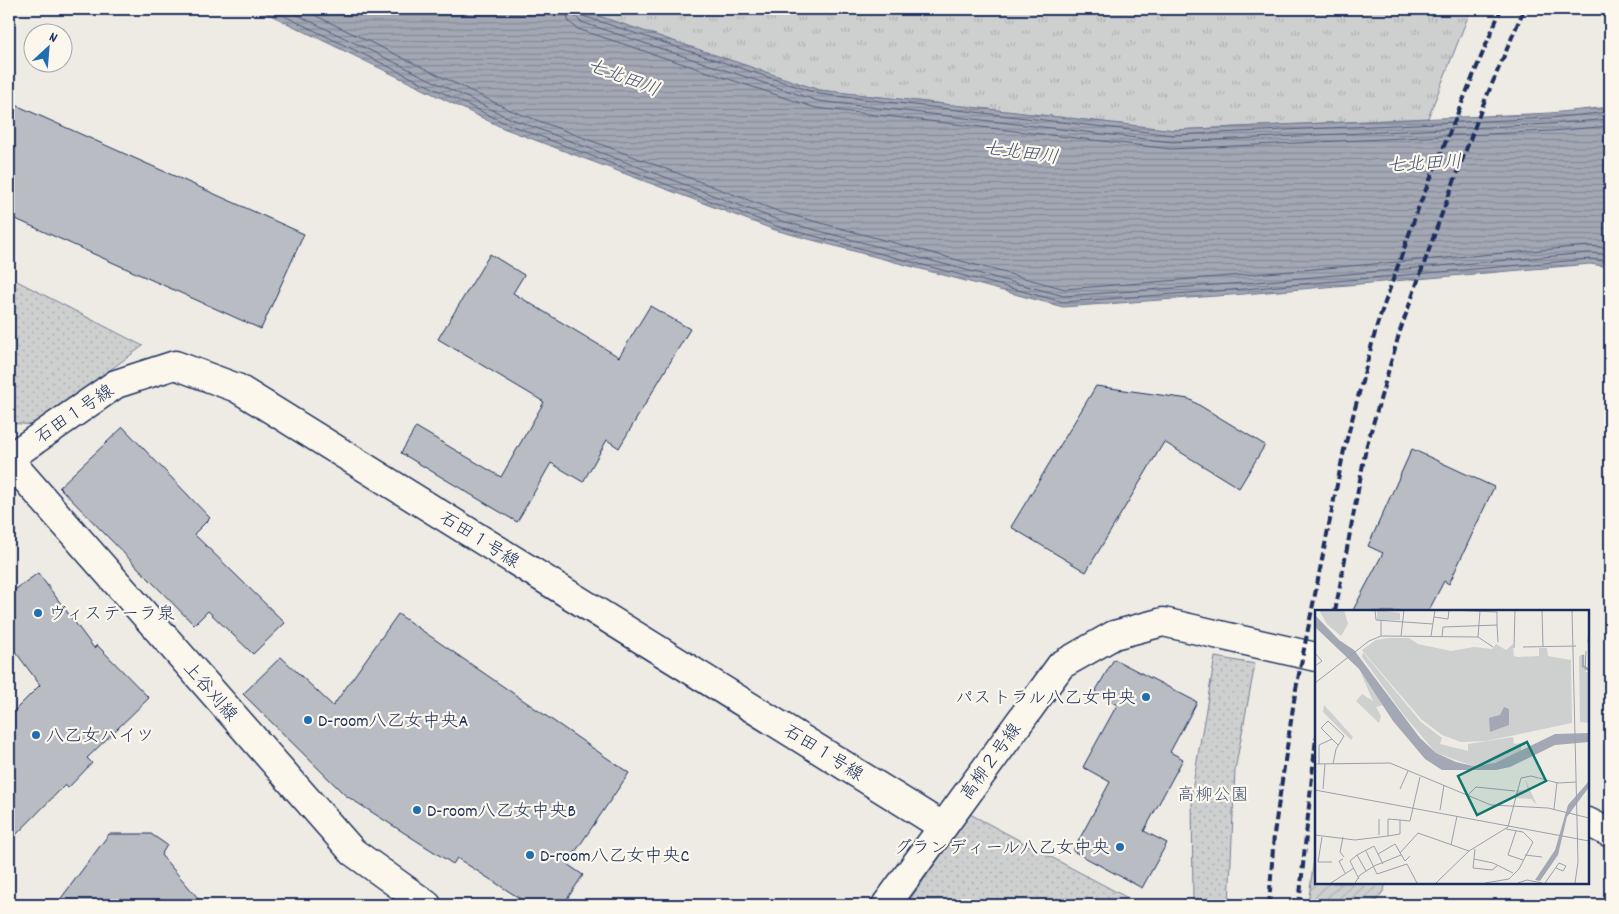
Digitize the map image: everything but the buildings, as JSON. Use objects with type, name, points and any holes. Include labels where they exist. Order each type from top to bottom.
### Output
[{"type":"street","name":"石田１号線","points":[[9,459],[116,384],[175,365],[237,388],[942,826]]},
{"type":"street","name":"上谷刈線","points":[[9,459],[353,852],[427,905]]},
{"type":"street","name":"高柳２号線","points":[[886,905],[1061,665],[1114,634],[1163,622],[1315,657]]},
{"type":"street","points":[[1589,822],[1610,833]]},
{"type":"green space","points":[[578,9],[1471,9],[1428,118],[1174,130],[819,90]]},
{"type":"green space","points":[[9,278],[143,346],[34,425],[9,423]]},
{"type":"green space","name":"高柳公園","points":[[1215,657],[1255,664],[1235,770],[1229,905],[1193,905],[1192,790]]},
{"type":"green space","points":[[970,814],[1141,905],[906,905]]},
{"type":"green space","points":[[1315,851],[1315,884],[1386,884],[1384,890],[1373,905],[1308,905]]},
{"type":"water","name":"七北田川","points":[[258,9],[578,9],[819,90],[1174,130],[1550,113],[1610,107],[1610,267],[1590,264],[1244,294],[1063,307],[775,230],[503,128]]},
{"type":"railway","points":[[1269,905],[1274,834],[1295,694],[1344,450],[1377,325],[1419,206],[1501,9]]},
{"type":"railway","points":[[1335,610],[1366,448],[1400,331],[1483,105],[1524,9]]},
{"type":"railway","points":[[1299,905],[1315,747]]},
{"type":"place","name":"ヴィステーラ泉","points":[[38,613]]},
{"type":"place","name":"パストラル八乙女中央","points":[[1146,697]]},
{"type":"place","name":"D-room八乙女中央A","points":[[308,720]]},
{"type":"place","name":"八乙女ハイツ","points":[[36,735]]},
{"type":"place","name":"D-room八乙女中央B","points":[[417,810]]},
{"type":"place","name":"グランディール八乙女中央","points":[[1120,847]]},
{"type":"place","name":"D-room八乙女中央C","points":[[530,855]]}]
